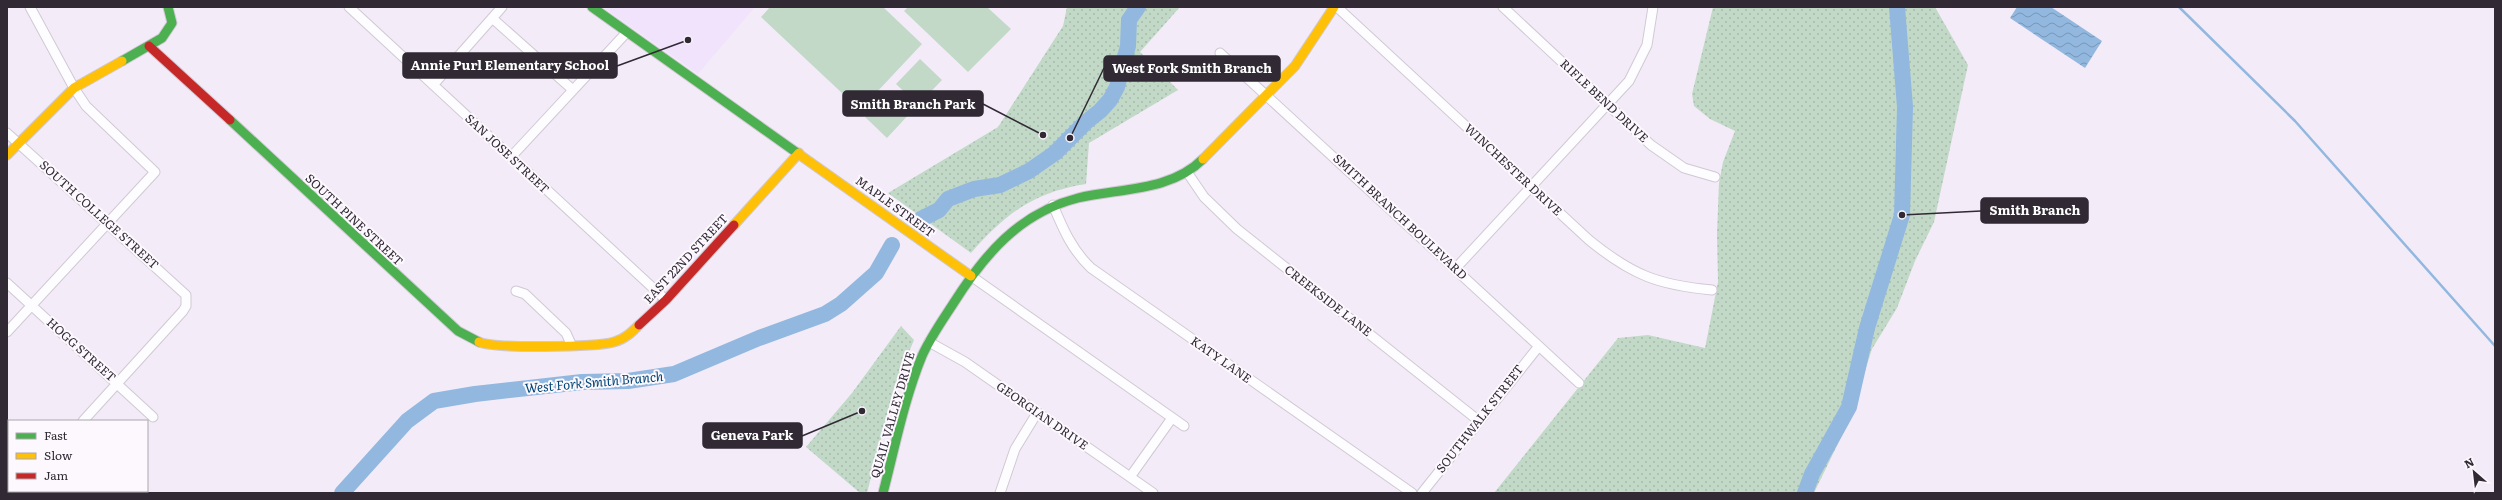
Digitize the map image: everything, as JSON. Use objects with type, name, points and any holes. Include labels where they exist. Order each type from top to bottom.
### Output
[{"type":"street","points":[[7,332],[155,172],[94,114],[74,88],[30,7]]},
{"type":"street","points":[[7,156],[19,142],[74,88],[162,38],[172,23],[168,7]]},
{"type":"street","name":"SAN JOSE STREET","points":[[349,7],[666,300]]},
{"type":"street","points":[[433,85],[502,7]]},
{"type":"street","name":"MAPLE STREET","points":[[592,7],[1184,426]]},
{"type":"street","name":"QUAIL VALLEY DRIVE","points":[[883,493],[920,363],[930,342],[971,276],[999,241],[1014,228],[1053,205],[1071,200],[1137,190],[1171,181],[1187,172],[1200,162],[1295,66],[1334,7]]},
{"type":"street","name":"WINCHESTER DRIVE","points":[[1337,7],[1589,240],[1622,266],[1675,286],[1712,290]]},
{"type":"street","name":"RIFLE BEND DRIVE","points":[[1503,7],[1609,104],[1650,145],[1684,168],[1715,177]]},
{"type":"street","points":[[1455,269],[1629,81],[1642,57],[1651,30],[1653,7]]},
{"type":"street","points":[[492,18],[573,90]]},
{"type":"street","points":[[511,158],[627,32]]},
{"type":"street","name":"SOUTH PINE STREET","points":[[149,46],[458,332],[482,343],[502,346],[571,344]]},
{"type":"street","name":"SMITH BRANCH BOULEVARD","points":[[1220,53],[1579,383]]},
{"type":"street","name":"SOUTH COLLEGE STREET","points":[[7,133],[19,142],[181,289],[187,300],[183,311],[118,384]]},
{"type":"street","name":"EAST 22ND STREET","points":[[571,344],[615,342],[636,330],[666,300],[799,153]]},
{"type":"street","name":"CREEKSIDE LANE","points":[[1187,172],[1204,197],[1237,229],[1479,421]]},
{"type":"street","name":"KATY LANE","points":[[1053,205],[1069,242],[1078,256],[1091,268],[1412,493]]},
{"type":"street","name":"HOGG STREET","points":[[7,283],[153,417]]},
{"type":"street","points":[[516,291],[525,294],[566,333],[571,344]]},
{"type":"street","name":"GEORGIAN DRIVE","points":[[930,342],[965,362],[1153,493]]},
{"type":"street","name":"SOUTHWALK STREET","points":[[1422,493],[1539,346]]},
{"type":"street","points":[[84,420],[118,384]]},
{"type":"street","points":[[1000,493],[1015,449],[1037,413]]},
{"type":"street","points":[[1130,477],[1172,418]]},
{"type":"shaded area","points":[[603,7],[755,7],[698,74]]},
{"type":"green space","points":[[770,7],[883,7],[922,44],[860,110],[761,17]]},
{"type":"green space","points":[[908,7],[987,7],[1011,29],[968,72],[904,11]]},
{"type":"green space","points":[[1067,7],[1180,7],[1140,52],[1178,90],[1089,143],[1086,184],[1051,193],[1022,207],[996,227],[971,253],[888,193],[998,127],[1063,26]]},
{"type":"green space","points":[[1713,7],[1935,7],[1968,65],[1934,222],[1915,261],[1897,308],[1872,349],[1849,421],[1814,493],[1494,493],[1618,338],[1648,335],[1705,348],[1718,282],[1717,234],[1719,183],[1723,162],[1735,131],[1710,119],[1694,106],[1692,94]]},
{"type":"green space","points":[[920,59],[942,80],[918,105],[896,84]]},
{"type":"green space","points":[[890,90],[912,111],[887,138],[865,117]]},
{"type":"green space","points":[[901,326],[914,340],[894,388],[867,493],[860,493],[806,447],[852,393]]},
{"type":"water","points":[[2017,7],[2051,7],[2102,41],[2085,68],[2010,18]]},
{"type":"waterway","name":"West Fork Smith Branch","points":[[921,219],[939,210],[948,199],[974,189],[1000,185],[1029,171],[1055,153],[1086,122],[1100,111],[1110,100],[1117,87],[1128,46],[1129,20],[1138,7]]},
{"type":"waterway","points":[[1805,493],[1812,474],[1849,407],[1867,328],[1902,215],[1905,107],[1897,7]]},
{"type":"waterway","points":[[2179,7],[2295,121],[2495,346]]},
{"type":"waterway","name":"West Fork Smith Branch","points":[[342,493],[407,421],[434,401],[475,394],[582,382],[628,381],[674,374],[759,338],[825,314],[841,304],[876,273],[892,245]]},
{"type":"traffic: fast","points":[[122,61],[162,38],[172,23],[168,7]]},
{"type":"traffic: fast","points":[[592,7],[800,155]]},
{"type":"traffic: fast","points":[[230,120],[458,331],[479,342]]},
{"type":"traffic: fast","points":[[883,493],[905,407],[922,356],[936,330],[965,286],[977,269],[1005,238],[1038,214],[1057,205],[1078,198],[1160,183],[1175,178],[1190,170],[1203,159]]},
{"type":"traffic: slow","points":[[1203,159],[1295,66],[1334,7]]},
{"type":"traffic: slow","points":[[7,155],[74,88],[122,61]]},
{"type":"traffic: slow","points":[[734,225],[799,153]]},
{"type":"traffic: slow","points":[[800,155],[971,276]]},
{"type":"traffic: slow","points":[[479,342],[504,346],[568,346],[604,344],[622,339],[639,325]]},
{"type":"traffic: jam","points":[[149,46],[230,120]]},
{"type":"traffic: jam","points":[[639,325],[666,300],[734,225]]},
{"type":"place","name":"Annie Purl Elementary School","points":[[688,40]]},
{"type":"place","name":"Smith Branch Park","points":[[1043,135]]},
{"type":"place","name":"West Fork Smith Branch","points":[[1070,138]]},
{"type":"place","name":"Smith Branch","points":[[1902,215]]},
{"type":"place","name":"Geneva Park","points":[[862,411]]}]
